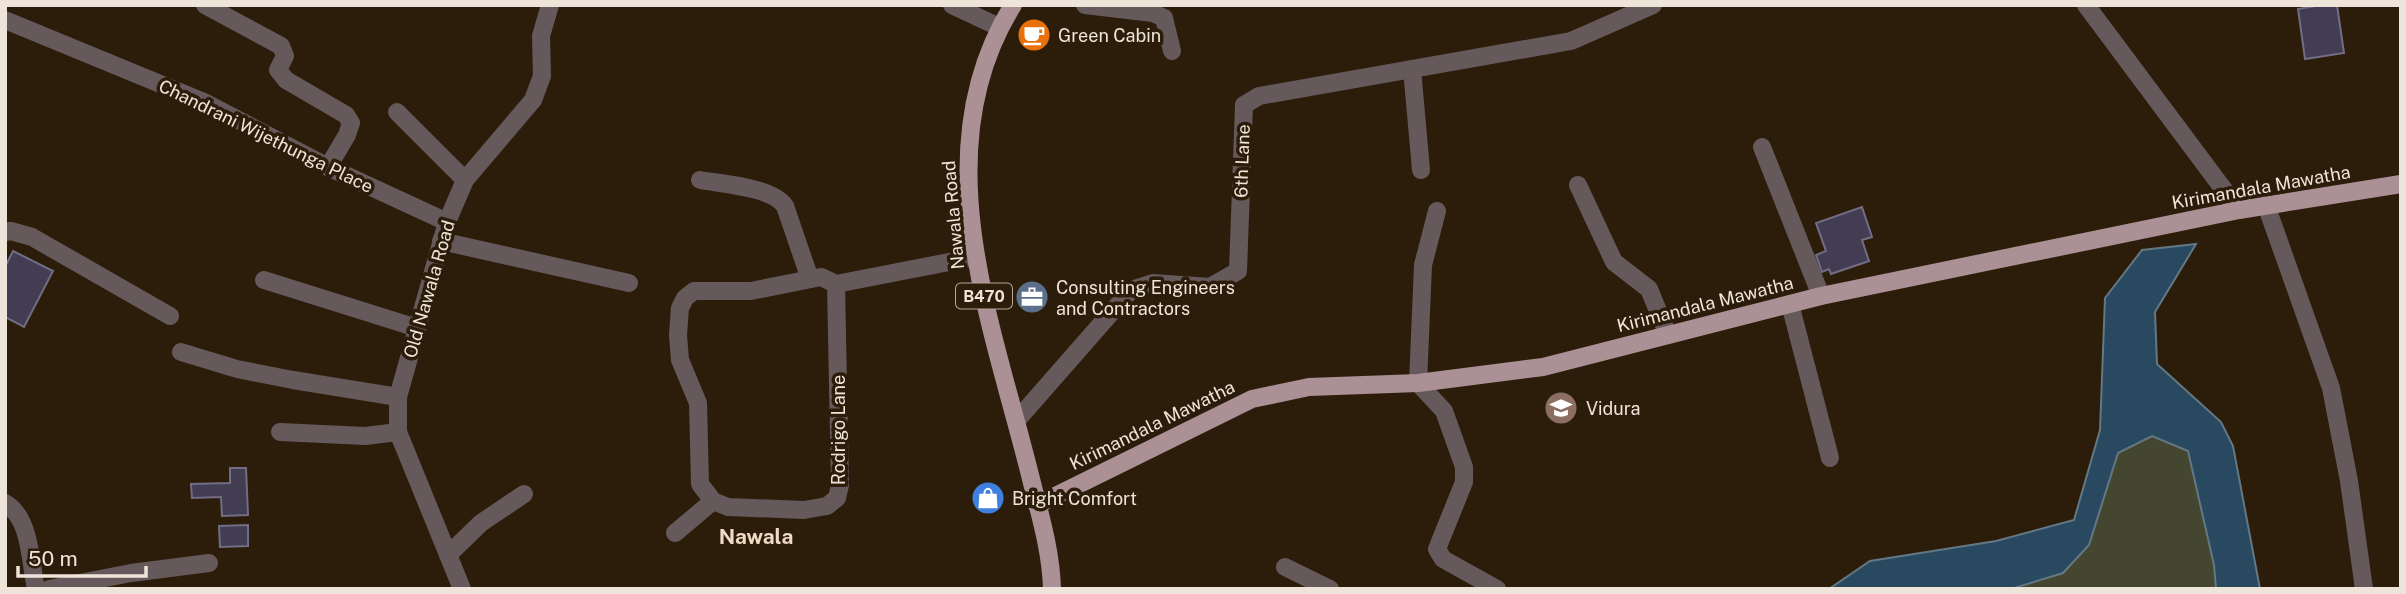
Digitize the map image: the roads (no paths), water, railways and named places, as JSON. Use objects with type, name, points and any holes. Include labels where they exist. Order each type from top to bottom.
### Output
[{"type":"main road","name":"Nawala Road","points":[[1013,5],[999,27],[980,72],[968,148],[968,195],[975,257],[990,326],[1017,421],[1048,548],[1052,589]]},
{"type":"main road","name":"Kirimandala Mawatha","points":[[1037,505],[1252,399],[1308,387],[1418,383],[1543,367],[1821,296],[2239,210],[2401,184]]},
{"type":"street","points":[[205,5],[281,46],[285,56],[278,70],[286,80],[346,115],[351,123],[348,135],[328,167]]},
{"type":"street","name":"Old Nawala Road","points":[[462,589],[398,432],[398,397],[441,241],[465,180],[533,100],[542,76],[541,36],[550,5]]},
{"type":"street","points":[[952,5],[999,27]]},
{"type":"street","points":[[1085,5],[1153,13],[1164,18],[1172,51]]},
{"type":"street","name":"6th Lane","points":[[1017,421],[1131,290],[1153,283],[1210,287],[1238,271],[1244,105],[1259,96],[1571,41],[1653,5]]},
{"type":"street","points":[[2086,5],[2239,210]]},
{"type":"street","name":"Chandrani Wijethunga Place","points":[[5,20],[204,102],[328,167],[447,222]]},
{"type":"street","points":[[1412,69],[1421,170]]},
{"type":"street","points":[[397,113],[465,180]]},
{"type":"street","points":[[1762,147],[1821,296]]},
{"type":"street","points":[[700,180],[767,193],[780,199],[785,206],[810,279]]},
{"type":"street","points":[[1578,185],[1614,262],[1649,289],[1668,335]]},
{"type":"street","points":[[2266,205],[2332,388],[2349,481],[2364,589]]},
{"type":"street","points":[[1437,211],[1423,265],[1418,383],[1444,411],[1464,467],[1464,482],[1437,549],[1443,559],[1497,589]]},
{"type":"street","points":[[5,232],[32,237],[170,316]]},
{"type":"street","points":[[441,241],[629,283]]},
{"type":"street","points":[[675,533],[713,501],[700,484],[698,402],[680,360],[680,307],[685,298],[694,291],[751,291],[821,277],[836,284],[975,257]]},
{"type":"street","points":[[264,280],[417,328]]},
{"type":"street","name":"Rodrigo Lane","points":[[713,501],[727,507],[804,510],[827,506],[838,498],[840,485],[836,284]]},
{"type":"street","points":[[1790,304],[1830,458]]},
{"type":"street","points":[[181,352],[237,369],[398,397]]},
{"type":"street","points":[[280,432],[365,436],[398,432]]},
{"type":"street","points":[[448,555],[481,523],[524,494]]},
{"type":"street","points":[[5,503],[14,508],[23,523],[36,589]]},
{"type":"street","points":[[49,589],[131,573],[209,563]]},
{"type":"street","points":[[1285,567],[1330,589]]},
{"type":"water","points":[[2196,244],[2155,312],[2157,364],[2221,422],[2233,446],[2260,589],[2216,589],[2214,565],[2188,451],[2152,436],[2118,453],[2089,545],[2063,573],[2011,589],[1829,589],[1870,561],[1996,541],[2074,520],[2100,430],[2105,298],[2142,250]]},
{"type":"place","name":"Green Cabin","points":[[1034,35]]},
{"type":"place","name":"Consulting Engineers and Contractors","points":[[1032,297]]},
{"type":"place","name":"Vidura","points":[[1561,408]]},
{"type":"place","name":"Bright Comfort","points":[[988,498]]},
{"type":"district","name":"Nawala","points":[[756,536]]}]
